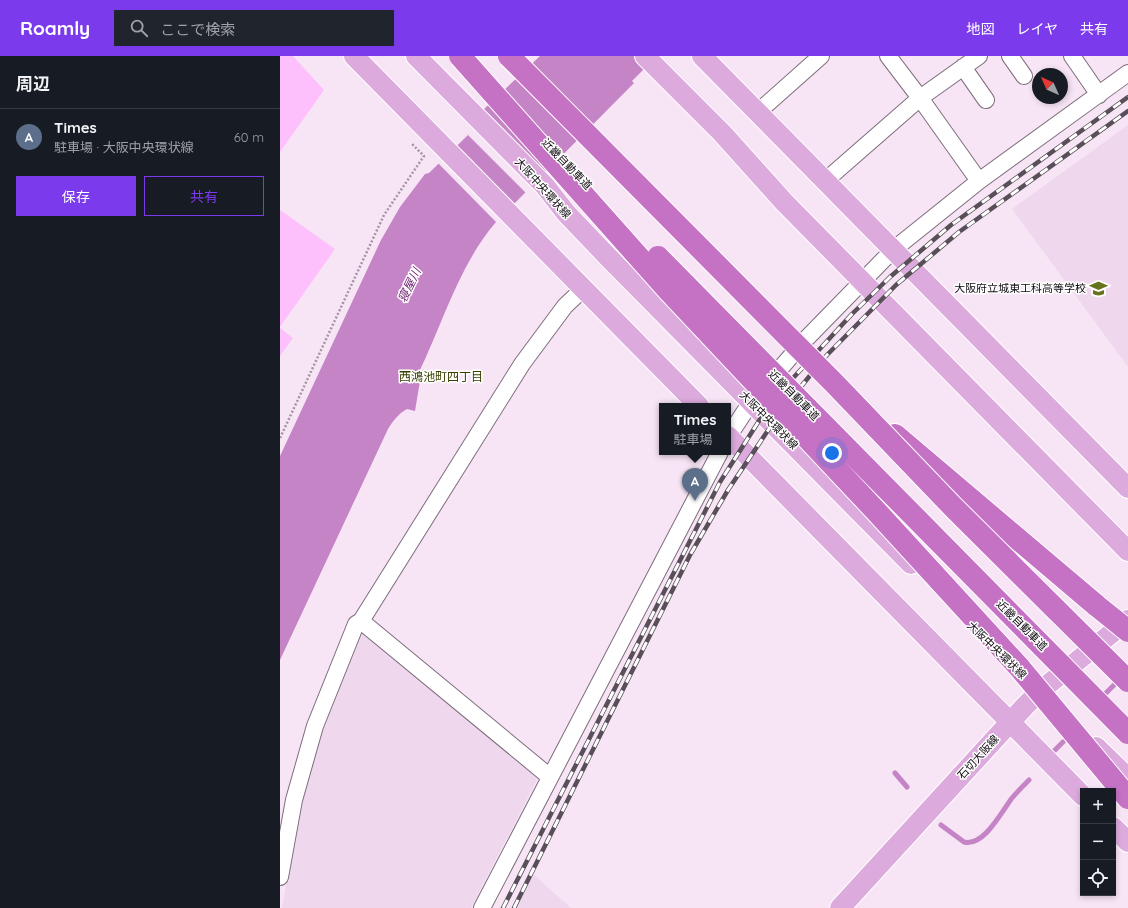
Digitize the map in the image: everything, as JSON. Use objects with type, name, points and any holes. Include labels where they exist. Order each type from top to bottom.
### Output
[{"type":"highway","name":"近畿自動車道","points":[[460,56],[1128,733]]},
{"type":"highway","points":[[460,56],[668,290],[875,510],[1013,661],[1128,798]]},
{"type":"highway","points":[[509,56],[835,384],[954,508],[1128,681]]},
{"type":"highway","points":[[835,384],[1128,631]]},
{"type":"main road","points":[[354,56],[696,403]]},
{"type":"main road","name":"大阪中央環状線","points":[[416,56],[545,186],[571,218],[1010,665],[1040,691],[1128,778]]},
{"type":"main road","points":[[645,56],[722,133],[784,202],[1128,551]]},
{"type":"main road","points":[[702,56],[1128,488]]},
{"type":"main road","points":[[731,439],[1080,793]]},
{"type":"main road","name":"石切大阪線","points":[[840,908],[1040,691],[1128,620]]},
{"type":"main road","points":[[1116,829],[1128,842]]},
{"type":"street","points":[[758,112],[821,56]]},
{"type":"street","points":[[888,56],[980,181]]},
{"type":"street","points":[[825,181],[920,98],[979,56]]},
{"type":"street","points":[[1010,56],[1024,76]]},
{"type":"street","points":[[1072,56],[1099,94]]},
{"type":"street","points":[[963,67],[986,100]]},
{"type":"street","points":[[731,432],[751,402],[806,339],[893,250],[980,181],[1128,73]]},
{"type":"street","points":[[280,877],[294,800],[315,726],[356,624],[362,622],[522,364],[565,306],[583,289]]},
{"type":"street","points":[[482,908],[718,455]]},
{"type":"street","points":[[362,622],[550,777]]},
{"type":"path","points":[[280,438],[384,215],[424,156]]},
{"type":"shaded area","points":[[280,56],[293,56],[324,90],[280,152]]},
{"type":"shaded area","name":"大阪府立城東工科高等学校","points":[[1128,125],[1128,367],[1012,209]]},
{"type":"shaded area","points":[[280,210],[335,249],[280,327]]},
{"type":"shaded area","points":[[280,328],[293,338],[280,356]]},
{"type":"shaded area","points":[[362,629],[539,776],[471,908],[282,908],[302,796],[318,729]]},
{"type":"shaded area","points":[[533,874],[571,908],[516,908]]},
{"type":"water","name":"寝屋川","points":[[540,56],[657,56],[632,81],[634,83],[496,222],[483,239],[452,295],[418,374],[420,381],[415,411],[407,409],[404,411],[396,418],[388,429],[280,660],[280,456],[381,240],[400,207],[425,174],[429,173],[468,135],[463,129]]},
{"type":"pier","points":[[482,108],[546,174],[526,193],[461,128]]},
{"type":"pier","points":[[455,145],[515,205],[497,223],[437,162]]},
{"type":"waterway","points":[[1100,699],[1120,679]]},
{"type":"waterway","points":[[1053,752],[1063,742]]},
{"type":"waterway","points":[[895,773],[907,787]]},
{"type":"waterway","points":[[941,825],[964,842],[971,842],[979,839],[992,827],[1012,798],[1029,780]]},
{"type":"railway","points":[[503,908],[720,482],[771,402],[852,314],[890,277],[951,225],[1128,97]]},
{"type":"railway","points":[[514,908],[690,555],[728,490],[781,411],[826,356],[896,285],[959,232],[1128,111]]},
{"type":"place","name":"大阪府立城東工科高等学校","points":[[1099,288]]},
{"type":"place","name":"Times","points":[[695,501]]},
{"type":"district","name":"西鴻池町四丁目","points":[[441,376]]}]
